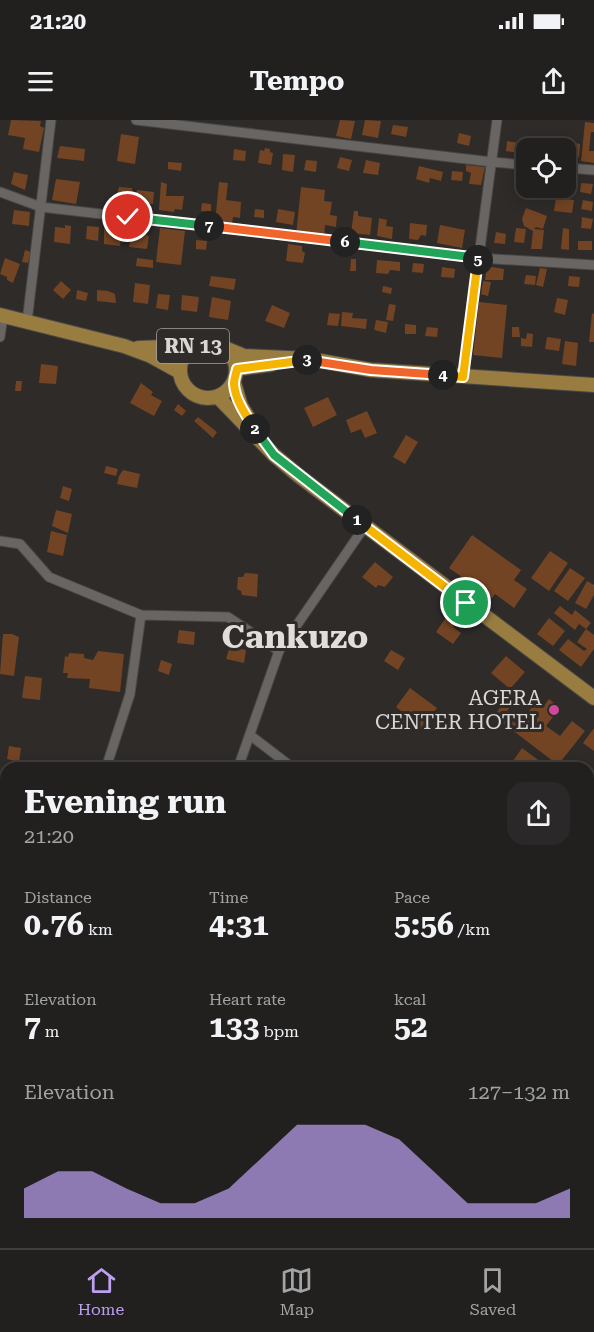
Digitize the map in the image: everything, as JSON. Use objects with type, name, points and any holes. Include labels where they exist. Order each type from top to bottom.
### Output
[{"type":"main road","name":"RN 13","points":[[2,316],[124,346],[151,356],[180,372]]},
{"type":"main road","name":"RN 13","points":[[235,376],[224,394],[218,397],[196,396],[185,386],[180,372],[183,357],[199,343],[214,342],[232,354],[235,376],[247,418],[274,455]]},
{"type":"main road","name":"RN 13","points":[[124,346],[143,348],[193,346]]},
{"type":"main road","points":[[227,349],[244,356],[310,359],[371,370],[594,385]]},
{"type":"main road","points":[[235,376],[310,359]]},
{"type":"main road","name":"RN 13","points":[[218,397],[274,455],[594,699]]},
{"type":"street","points":[[27,322],[51,120]]},
{"type":"street","points":[[136,120],[516,164]]},
{"type":"street","points":[[463,377],[497,120]]},
{"type":"street","points":[[576,169],[594,170]]},
{"type":"street","points":[[0,192],[41,207],[479,258],[594,266]]},
{"type":"street","points":[[0,337],[2,316]]},
{"type":"street","points":[[240,762],[279,651],[365,526]]},
{"type":"street","points":[[0,541],[20,544],[49,577],[141,615],[228,617],[279,651]]},
{"type":"street","points":[[108,762],[130,694],[141,615]]},
{"type":"street","points":[[250,735],[285,762]]},
{"type":"building","points":[[11,120],[41,121],[40,126],[44,128],[39,152],[23,149],[25,138],[8,135]]},
{"type":"building","points":[[340,120],[355,121],[351,139],[336,136]]},
{"type":"building","points":[[365,120],[381,121],[378,138],[362,135]]},
{"type":"building","points":[[585,122],[594,123],[589,151],[594,151],[594,163],[581,161]]},
{"type":"building","points":[[393,125],[408,127],[406,137],[391,134]]},
{"type":"building","points":[[459,133],[471,136],[469,146],[457,143]]},
{"type":"building","points":[[121,134],[139,137],[135,164],[117,161]]},
{"type":"building","points":[[507,141],[516,142],[516,153],[506,151]]},
{"type":"building","points":[[576,143],[580,144],[579,157],[576,156]]},
{"type":"building","points":[[60,146],[85,149],[84,161],[57,158]]},
{"type":"building","points":[[265,148],[270,149],[273,153],[271,165],[258,163],[260,150],[264,151]]},
{"type":"building","points":[[234,149],[246,151],[245,161],[233,160]]},
{"type":"building","points":[[283,154],[295,155],[293,172],[282,170]]},
{"type":"building","points":[[340,157],[352,160],[349,171],[337,168]]},
{"type":"building","points":[[306,160],[317,161],[316,172],[304,170]]},
{"type":"building","points":[[366,160],[380,163],[378,175],[363,173]]},
{"type":"building","points":[[168,162],[182,163],[181,171],[168,169]]},
{"type":"building","points":[[466,165],[485,167],[481,185],[469,184],[471,173],[466,171]]},
{"type":"building","points":[[419,166],[443,172],[441,181],[430,178],[429,183],[416,179]]},
{"type":"building","points":[[452,171],[463,172],[462,181],[451,180]]},
{"type":"building","points":[[14,172],[28,175],[25,190],[11,184]]},
{"type":"building","points":[[56,179],[80,182],[76,204],[52,200]]},
{"type":"building","points":[[161,182],[167,184],[166,196],[184,196],[182,210],[175,209],[174,212],[159,210]]},
{"type":"building","points":[[219,182],[228,183],[226,200],[241,202],[240,218],[233,217],[232,224],[215,223]]},
{"type":"building","points":[[581,183],[593,184],[591,194],[580,192]]},
{"type":"building","points":[[119,187],[132,188],[132,197],[117,195]]},
{"type":"building","points":[[301,187],[325,190],[324,201],[332,202],[330,215],[337,216],[336,227],[325,225],[324,238],[296,235]]},
{"type":"building","points":[[137,190],[154,192],[153,204],[135,205]]},
{"type":"building","points":[[556,198],[574,200],[572,213],[554,211]]},
{"type":"building","points":[[583,200],[593,202],[592,211],[581,209]]},
{"type":"building","points":[[202,203],[211,204],[211,212],[201,211]]},
{"type":"building","points":[[526,208],[547,216],[543,229],[536,227],[534,229],[544,230],[542,249],[531,249],[533,231],[524,226],[522,219]]},
{"type":"building","points":[[255,209],[264,210],[264,218],[254,217]]},
{"type":"building","points":[[278,209],[295,212],[293,225],[276,222]]},
{"type":"building","points":[[14,210],[30,212],[29,226],[12,224]]},
{"type":"building","points":[[354,211],[358,211],[358,216],[372,218],[370,235],[351,233]]},
{"type":"building","points":[[582,217],[593,219],[591,229],[581,228]]},
{"type":"building","points":[[379,218],[387,220],[386,226],[393,227],[392,239],[377,236]]},
{"type":"building","points":[[410,223],[427,225],[426,236],[421,235],[418,240],[409,239]]},
{"type":"building","points":[[65,225],[71,226],[70,244],[54,242],[55,227],[65,228]]},
{"type":"building","points":[[440,225],[465,230],[462,248],[437,243]]},
{"type":"building","points":[[87,226],[99,227],[98,241],[86,239]]},
{"type":"building","points":[[104,226],[122,231],[120,246],[104,244]]},
{"type":"building","points":[[160,228],[185,231],[181,265],[156,262]]},
{"type":"building","points":[[516,228],[526,229],[524,243],[514,242]]},
{"type":"building","points":[[563,228],[569,229],[569,250],[561,249]]},
{"type":"building","points":[[132,231],[149,236],[147,249],[129,247]]},
{"type":"building","points":[[496,232],[506,234],[505,244],[494,243]]},
{"type":"building","points":[[196,240],[207,241],[206,250],[196,249]]},
{"type":"building","points":[[578,241],[592,241],[592,250],[578,250]]},
{"type":"building","points":[[288,244],[302,246],[302,251],[305,253],[303,263],[286,261]]},
{"type":"building","points":[[25,250],[31,252],[28,263],[22,262]]},
{"type":"building","points":[[5,258],[20,264],[13,283],[0,274]]},
{"type":"building","points":[[137,258],[153,260],[153,268],[136,266]]},
{"type":"building","points":[[351,259],[356,259],[356,271],[350,271]]},
{"type":"building","points":[[377,260],[400,262],[400,271],[390,270],[388,274],[376,273]]},
{"type":"building","points":[[413,263],[424,264],[423,273],[412,272]]},
{"type":"building","points":[[487,266],[504,269],[503,280],[485,280]]},
{"type":"building","points":[[442,267],[455,269],[454,278],[441,277]]},
{"type":"building","points":[[540,268],[547,269],[543,287],[536,285]]},
{"type":"building","points":[[526,275],[536,276],[535,285],[524,284]]},
{"type":"building","points":[[211,276],[236,279],[234,290],[209,286]]},
{"type":"building","points":[[569,276],[580,277],[579,287],[568,286]]},
{"type":"building","points":[[61,281],[71,290],[63,299],[53,290]]},
{"type":"building","points":[[483,281],[491,282],[488,296],[481,294]]},
{"type":"building","points":[[135,283],[150,285],[148,304],[133,302]]},
{"type":"building","points":[[383,286],[392,288],[391,294],[382,292]]},
{"type":"building","points":[[77,290],[88,293],[86,301],[76,299]]},
{"type":"building","points":[[97,290],[115,294],[116,303],[97,301]]},
{"type":"building","points":[[158,294],[170,295],[168,310],[156,308]]},
{"type":"building","points":[[182,295],[199,297],[197,312],[181,310]]},
{"type":"building","points":[[212,297],[231,301],[228,320],[209,317]]},
{"type":"building","points":[[557,298],[568,300],[565,315],[554,312]]},
{"type":"building","points":[[479,302],[507,305],[502,358],[473,355]]},
{"type":"building","points":[[389,304],[396,305],[393,321],[386,320]]},
{"type":"building","points":[[272,305],[290,313],[284,328],[265,321]]},
{"type":"building","points":[[342,312],[353,313],[352,318],[367,319],[366,329],[341,326]]},
{"type":"building","points":[[329,313],[340,314],[338,326],[327,325]]},
{"type":"building","points":[[592,313],[594,314],[594,342],[589,342]]},
{"type":"building","points":[[376,320],[388,322],[386,333],[374,330]]},
{"type":"building","points":[[405,324],[416,325],[416,334],[405,334]]},
{"type":"building","points":[[427,327],[438,328],[437,337],[425,336]]},
{"type":"building","points":[[512,327],[519,327],[520,337],[512,337]]},
{"type":"building","points":[[527,333],[533,334],[532,347],[521,346],[521,338],[526,339]]},
{"type":"building","points":[[547,337],[561,339],[559,351],[545,349]]},
{"type":"building","points":[[565,341],[578,343],[576,366],[562,364]]},
{"type":"building","points":[[41,364],[58,366],[56,384],[39,383]]},
{"type":"building","points":[[16,381],[22,381],[21,391],[15,391]]},
{"type":"building","points":[[141,383],[153,392],[151,395],[162,401],[154,416],[130,403]]},
{"type":"building","points":[[328,397],[337,415],[313,427],[304,408]]},
{"type":"building","points":[[178,404],[186,411],[182,416],[174,410]]},
{"type":"building","points":[[367,411],[377,433],[365,438],[361,429],[351,433],[346,420]]},
{"type":"building","points":[[198,417],[217,432],[213,438],[194,421]]},
{"type":"building","points":[[406,435],[418,442],[405,464],[393,457]]},
{"type":"building","points":[[106,466],[118,469],[116,476],[104,473]]},
{"type":"building","points":[[123,470],[140,474],[137,488],[117,484]]},
{"type":"building","points":[[63,486],[72,489],[69,501],[60,498]]},
{"type":"building","points":[[56,510],[72,514],[68,533],[52,526]]},
{"type":"building","points":[[51,531],[67,535],[63,556],[47,552]]},
{"type":"building","points":[[472,535],[521,570],[514,580],[527,589],[514,608],[495,594],[492,598],[449,568]]},
{"type":"building","points":[[550,551],[568,563],[549,591],[531,578]]},
{"type":"building","points":[[375,562],[393,577],[385,587],[378,585],[376,588],[362,577]]},
{"type":"building","points":[[570,568],[585,578],[568,601],[554,591]]},
{"type":"building","points":[[245,573],[258,574],[257,597],[242,595],[237,589],[238,577],[243,577]]},
{"type":"building","points":[[587,581],[594,585],[594,595],[586,609],[575,603]]},
{"type":"building","points":[[560,606],[572,615],[575,610],[591,623],[586,629],[579,624],[575,630],[554,613]]},
{"type":"building","points":[[447,616],[455,621],[453,627],[461,633],[453,644],[436,632]]},
{"type":"building","points":[[549,618],[565,631],[553,646],[537,634]]},
{"type":"building","points":[[586,629],[594,635],[594,649],[581,667],[559,650],[568,639],[584,651],[587,649],[577,642]]},
{"type":"building","points":[[179,630],[195,632],[194,645],[177,643]]},
{"type":"building","points":[[3,634],[19,637],[14,676],[0,674]]},
{"type":"building","points":[[230,646],[246,650],[244,663],[226,659]]},
{"type":"building","points":[[391,650],[405,658],[398,670],[384,661]]},
{"type":"building","points":[[98,651],[124,654],[120,692],[89,688],[90,679],[67,678],[68,673],[63,673],[65,656],[68,657],[69,653],[84,654],[84,658],[93,660]]},
{"type":"building","points":[[506,656],[525,672],[510,689],[491,673]]},
{"type":"building","points":[[161,660],[172,664],[169,675],[158,671]]},
{"type":"building","points":[[25,676],[42,678],[40,700],[22,698]]},
{"type":"building","points":[[410,688],[437,708],[421,729],[414,723],[410,727],[401,720],[405,714],[396,707]]},
{"type":"building","points":[[507,698],[513,703],[504,715],[518,725],[537,701],[544,706],[549,699],[560,708],[546,726],[560,736],[572,721],[585,731],[560,762],[554,762],[494,716]]},
{"type":"building","points":[[594,728],[594,751],[583,743]]},
{"type":"building","points":[[9,746],[21,748],[19,762],[7,759]]},
{"type":"building","points":[[522,748],[541,762],[512,762]]},
{"type":"place","name":"AGERA CENTER HOTEL","points":[[554,710]]},
{"type":"district","name":"Cankuzo","points":[[295,636]]},
{"type":"route","points":[[128,217],[479,258],[463,377],[371,370],[310,359],[237,369],[234,383],[247,418],[274,455],[298,476],[466,603]]}]
